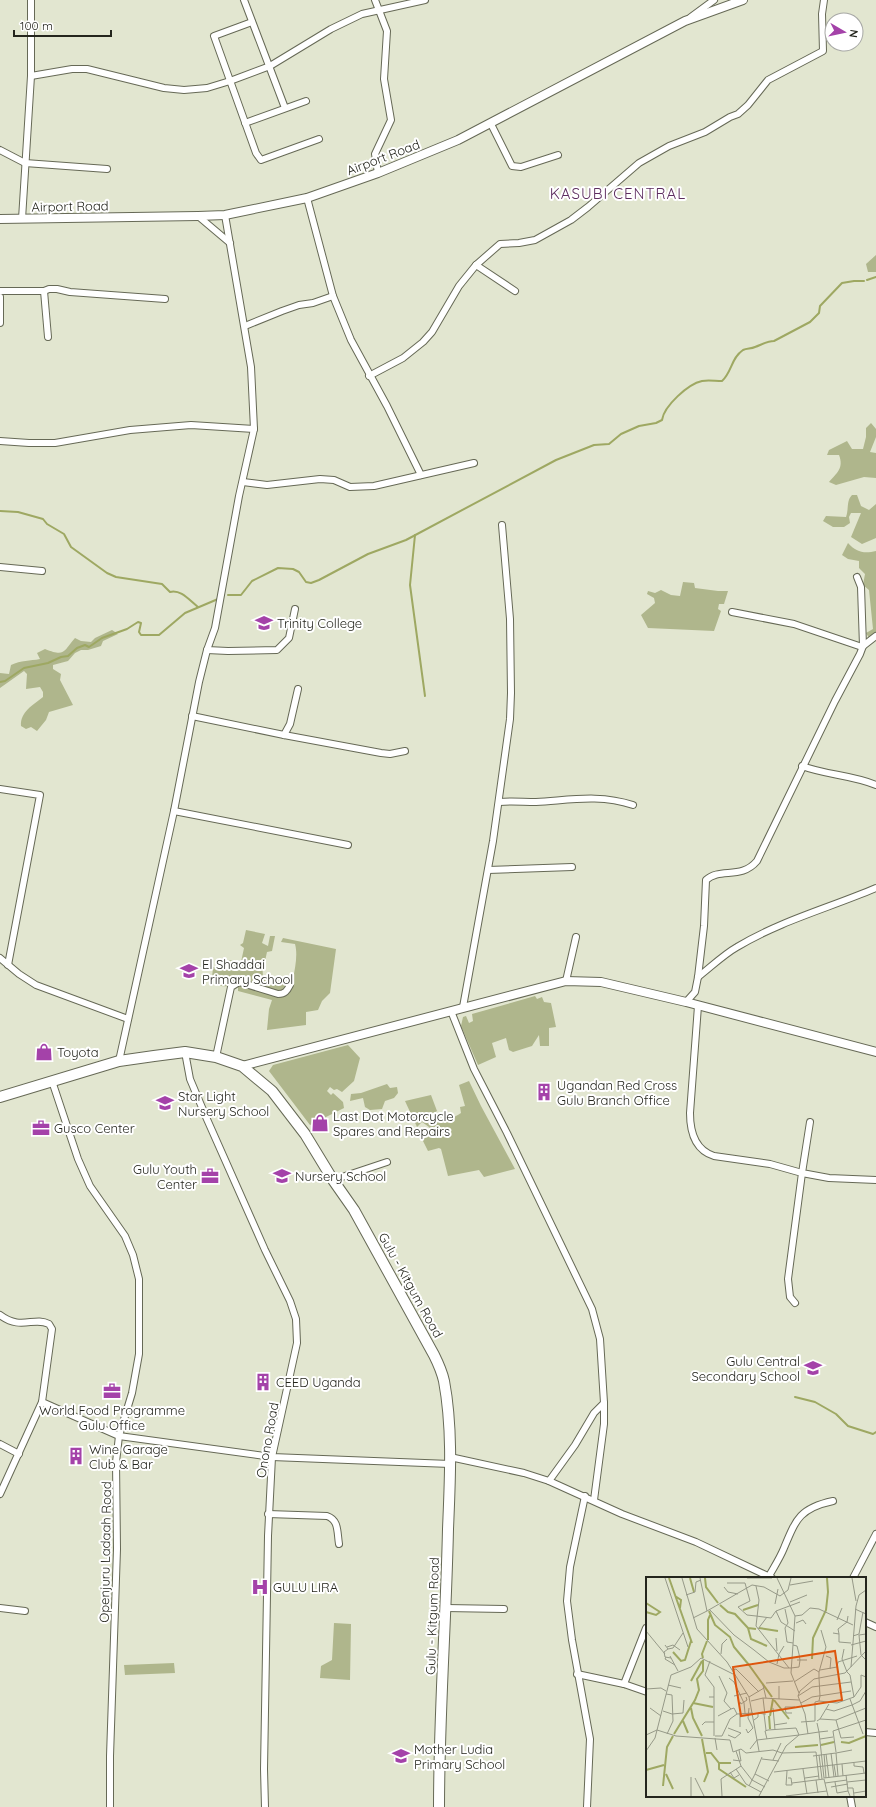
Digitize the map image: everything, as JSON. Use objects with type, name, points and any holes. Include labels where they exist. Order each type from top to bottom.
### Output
[{"type":"main road","name":"Gulu - Kitgum Road","points":[[0,1098],[119,1061],[185,1052],[216,1057],[242,1066],[272,1091],[292,1115],[354,1210],[434,1355],[444,1379],[450,1460],[438,1807]]},
{"type":"street","points":[[22,219],[31,76],[31,0]]},
{"type":"street","points":[[244,0],[285,108]]},
{"type":"street","points":[[375,0],[387,31],[384,79],[391,120],[375,154],[378,172]]},
{"type":"street","points":[[31,76],[72,69],[87,69],[164,88],[184,90],[207,88],[270,66],[331,29],[362,14],[425,0]]},
{"type":"street","points":[[684,21],[714,0]]},
{"type":"street","name":"Airport Road","points":[[0,219],[225,215],[307,198],[458,140],[491,124],[684,21],[744,0]]},
{"type":"street","points":[[369,376],[403,358],[432,332],[459,286],[476,265],[500,244],[535,240],[571,220],[588,207],[638,162],[668,146],[705,132],[738,114],[748,105],[768,80],[823,51],[822,14],[824,0]]},
{"type":"street","points":[[252,22],[214,36],[256,153],[261,160],[319,139]]},
{"type":"street","points":[[245,123],[306,101]]},
{"type":"street","points":[[491,124],[512,166],[521,167],[558,156]]},
{"type":"street","points":[[0,150],[25,162],[107,169]]},
{"type":"street","points":[[307,198],[333,296],[351,340],[369,376],[387,406],[421,475]]},
{"type":"street","points":[[119,1061],[174,811],[192,716],[207,650],[215,628],[254,429],[254,393],[245,326],[225,215]]},
{"type":"street","points":[[198,216],[230,244]]},
{"type":"street","points":[[476,265],[515,291]]},
{"type":"street","points":[[0,290],[44,291],[49,289],[57,289],[70,292],[165,299]]},
{"type":"street","points":[[44,291],[48,337]]},
{"type":"street","points":[[245,326],[299,305],[313,303],[333,296]]},
{"type":"street","points":[[0,297],[0,324]]},
{"type":"street","points":[[0,441],[29,444],[55,443],[130,430],[191,426],[254,429]]},
{"type":"street","points":[[243,482],[267,485],[320,479],[334,480],[350,487],[374,486],[474,463]]},
{"type":"street","points":[[463,1007],[488,870],[508,737],[511,693],[510,619],[502,525]]},
{"type":"street","points":[[0,567],[42,571]]},
{"type":"street","points":[[686,1002],[696,992],[703,933],[706,880],[712,876],[748,870],[757,861],[802,766],[860,654],[862,646],[861,587],[857,577]]},
{"type":"street","points":[[207,650],[277,650],[285,644],[289,638],[295,609]]},
{"type":"street","points":[[732,612],[794,624],[862,646]]},
{"type":"street","points":[[862,646],[876,636]]},
{"type":"street","points":[[284,735],[290,724],[298,689]]},
{"type":"street","points":[[192,716],[381,753],[390,754],[405,751]]},
{"type":"street","points":[[802,766],[815,771],[863,780],[876,785]]},
{"type":"street","points":[[0,789],[40,795],[8,965]]},
{"type":"street","points":[[499,802],[535,802],[592,797],[622,801],[633,805]]},
{"type":"street","points":[[174,811],[348,845]]},
{"type":"street","points":[[488,870],[572,867]]},
{"type":"street","points":[[698,977],[735,948],[750,940],[786,923],[876,888]]},
{"type":"street","points":[[566,981],[576,937]]},
{"type":"street","points":[[0,958],[19,974],[36,985],[128,1019]]},
{"type":"street","points":[[242,1066],[566,981],[601,982],[686,1002],[876,1052]]},
{"type":"street","points":[[216,1057],[231,987],[239,982],[247,983],[278,994],[283,994],[290,985]]},
{"type":"street","points":[[698,1006],[690,1125],[697,1144],[707,1154],[770,1164],[802,1173],[829,1178],[876,1180]]},
{"type":"street","points":[[451,1011],[474,1070],[507,1133],[592,1309],[600,1339],[604,1403],[604,1424],[594,1500]]},
{"type":"street","name":"Onono Road","points":[[185,1052],[190,1079],[296,1319],[297,1343],[272,1457],[268,1514],[264,1770],[265,1807]]},
{"type":"street","name":"Openjuru Ladaah Road","points":[[52,1081],[78,1159],[90,1186],[125,1236],[133,1254],[139,1279],[139,1354],[132,1393],[119,1436],[116,1462],[117,1549],[110,1756],[110,1807]]},
{"type":"street","points":[[795,1303],[790,1297],[788,1279],[810,1122]]},
{"type":"street","points":[[333,1180],[387,1162]]},
{"type":"street","points":[[0,1315],[16,1324],[44,1321],[49,1324],[52,1329],[42,1402],[0,1494]]},
{"type":"street","points":[[42,1402],[119,1436],[272,1457],[450,1460],[524,1473],[549,1481],[594,1500],[622,1514],[696,1542],[771,1577],[792,1528],[799,1517],[810,1508],[833,1501]]},
{"type":"street","points":[[549,1481],[575,1446],[594,1413],[604,1403]]},
{"type":"street","points":[[0,1444],[18,1454]]},
{"type":"street","points":[[585,1496],[575,1540],[567,1587],[568,1617],[577,1674],[590,1739],[587,1807]]},
{"type":"street","points":[[268,1514],[327,1516],[334,1518],[336,1522],[339,1544]]},
{"type":"street","points":[[854,1577],[876,1534]]},
{"type":"street","points":[[0,1608],[25,1612]]},
{"type":"street","points":[[446,1608],[504,1609]]},
{"type":"street","points":[[866,1622],[876,1627]]},
{"type":"street","points":[[624,1684],[646,1628]]},
{"type":"street","points":[[577,1674],[624,1684],[646,1692]]},
{"type":"street","points":[[850,1797],[852,1807]]},
{"type":"green space","points":[[876,255],[876,272],[868,272],[866,264]]},
{"type":"green space","points":[[871,423],[876,429],[876,437],[870,452],[876,453],[876,478],[864,477],[836,485],[829,482],[839,470],[841,463],[839,455],[827,455],[829,450],[847,441],[852,449],[863,449],[866,437],[866,428]]},
{"type":"green space","points":[[852,495],[857,495],[861,506],[869,510],[876,504],[876,538],[862,544],[851,537],[861,513],[851,513],[849,517],[850,523],[844,527],[833,527],[823,521],[826,516],[846,517],[848,502]]},
{"type":"green space","points":[[848,543],[860,552],[876,551],[876,633],[869,638],[866,633],[873,629],[869,590],[863,585],[865,574],[859,568],[859,561],[848,559],[842,555]]},
{"type":"green space","points":[[683,582],[694,583],[695,588],[728,591],[724,604],[719,604],[718,609],[721,611],[714,631],[648,628],[641,615],[655,603],[654,598],[647,594],[648,591],[655,593],[661,590],[671,595],[680,596]]},
{"type":"green space","points":[[112,630],[118,634],[103,641],[101,646],[88,650],[81,650],[75,653],[68,661],[53,665],[53,669],[61,674],[60,680],[73,705],[49,712],[46,720],[37,731],[31,727],[26,729],[21,726],[21,721],[25,713],[31,706],[43,697],[43,692],[40,687],[26,689],[27,674],[24,671],[0,688],[0,673],[9,674],[11,665],[15,663],[40,659],[37,653],[45,649],[60,653],[66,650],[75,638],[81,641],[91,642],[95,638]]},
{"type":"green space","points":[[246,930],[265,934],[262,943],[268,946],[270,936],[275,936],[272,951],[267,952],[265,961],[262,963],[263,976],[285,983],[293,979],[296,953],[295,944],[281,942],[283,938],[336,949],[330,993],[322,1001],[318,1010],[306,1012],[306,1025],[267,1030],[269,1009],[272,1000],[238,991],[238,987],[220,986],[222,980],[212,978],[213,967],[221,967],[229,960],[241,962],[244,948],[240,945],[243,943]]},
{"type":"green space","points":[[535,996],[537,999],[542,997],[544,1002],[551,1003],[556,1027],[549,1028],[549,1046],[540,1046],[539,1035],[532,1046],[513,1052],[509,1050],[506,1038],[492,1043],[496,1057],[478,1065],[461,1026],[463,1017],[466,1016],[469,1023],[473,1021],[472,1014]]},
{"type":"green space","points":[[348,1045],[360,1058],[354,1081],[342,1092],[337,1089],[334,1090],[330,1087],[327,1091],[331,1095],[333,1093],[343,1102],[344,1108],[310,1125],[269,1071],[273,1065]]},
{"type":"green space","points":[[469,1081],[515,1169],[484,1177],[479,1170],[448,1176],[441,1149],[439,1148],[428,1151],[421,1137],[430,1130],[429,1127],[422,1122],[417,1127],[405,1101],[431,1095],[437,1111],[432,1114],[435,1121],[442,1121],[461,1113],[460,1107],[465,1106],[459,1085]]},
{"type":"green space","points":[[387,1084],[390,1088],[397,1087],[398,1093],[394,1098],[385,1101],[382,1109],[370,1110],[365,1107],[363,1098],[350,1101],[351,1094],[361,1093]]},
{"type":"green space","points":[[334,1623],[351,1624],[350,1680],[320,1678],[321,1666],[332,1660]]},
{"type":"green space","points":[[174,1663],[175,1673],[125,1675],[124,1665]]},
{"type":"waterway","points":[[867,280],[876,277]]},
{"type":"waterway","points":[[228,595],[241,595],[252,581],[278,568],[293,569],[299,572],[306,582],[311,583],[319,580],[368,554],[406,540],[556,460],[594,445],[609,444],[621,434],[639,426],[656,423],[662,420],[667,408],[672,402],[690,386],[702,381],[722,381],[736,357],[743,350],[774,341],[810,322],[819,313],[820,306],[842,283],[864,281]]},
{"type":"waterway","points":[[0,511],[18,512],[43,519],[47,524],[64,534],[71,547],[107,573],[116,577],[162,584],[170,592],[178,592],[182,594],[198,607]]},
{"type":"waterway","points":[[415,535],[410,585],[425,696]]},
{"type":"waterway","points":[[0,682],[5,681],[24,668],[48,663],[61,657],[68,656],[77,648],[85,645],[89,647],[102,638],[127,629],[138,622],[141,623],[139,632],[141,635],[159,635],[185,613],[218,599]]},
{"type":"waterway","points":[[795,1397],[815,1402],[836,1414],[848,1426],[873,1434],[876,1432]]},
{"type":"place","name":"Trinity College","points":[[264,623]]},
{"type":"place","name":"El Shaddai Primary School","points":[[189,971]]},
{"type":"place","name":"Toyota","points":[[44,1052]]},
{"type":"place","name":"Ugandan Red Cross Gulu Branch Office","points":[[544,1092]]},
{"type":"place","name":"Star Light Nursery School","points":[[165,1103]]},
{"type":"place","name":"Last Dot Motorcycle Spares and Repairs","points":[[320,1123]]},
{"type":"place","name":"Gusco Center","points":[[41,1128]]},
{"type":"place","name":"Gulu Youth Center","points":[[210,1176]]},
{"type":"place","name":"Nursery School","points":[[282,1176]]},
{"type":"place","name":"Gulu Central Secondary School","points":[[813,1368]]},
{"type":"place","name":"CEED Uganda","points":[[263,1382]]},
{"type":"place","name":"World Food Programme Gulu Office","points":[[112,1391]]},
{"type":"place","name":"Wine Garage Club & Bar","points":[[76,1456]]},
{"type":"place","name":"GULU LIRA","points":[[260,1587]]},
{"type":"place","name":"Mother Ludia Primary School","points":[[401,1756]]},
{"type":"district","name":"KASUBI CENTRAL","points":[[618,194]]}]
